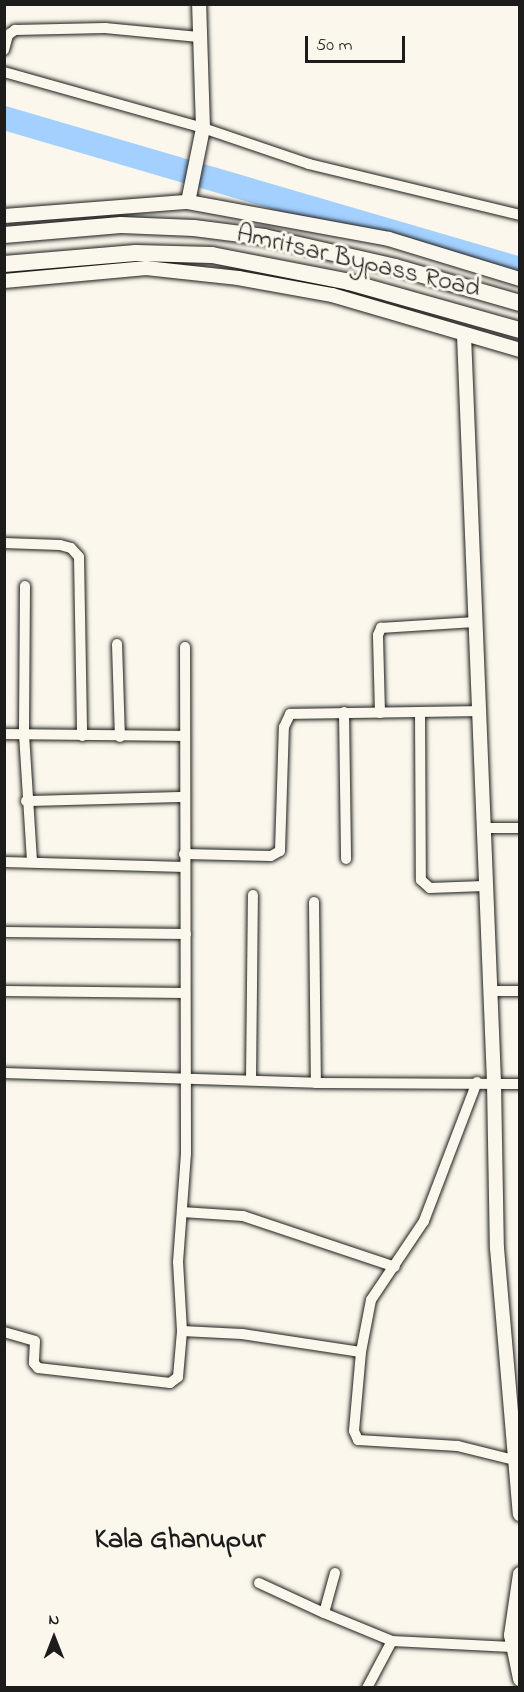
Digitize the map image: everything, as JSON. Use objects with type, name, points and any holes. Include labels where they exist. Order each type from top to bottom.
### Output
[{"type":"highway","name":"Amritsar Bypass Road","points":[[4,235],[121,225],[241,234],[395,267],[519,303]]},
{"type":"highway","name":"Amritsar Bypass Road","points":[[4,264],[124,253],[212,255],[349,282],[519,330]]},
{"type":"street","points":[[189,198],[203,128],[199,4]]},
{"type":"street","points":[[4,50],[8,34],[15,30],[105,28],[199,37]]},
{"type":"street","points":[[4,72],[203,128],[309,164],[519,215]]},
{"type":"street","points":[[4,216],[189,198],[389,239],[519,279]]},
{"type":"street","points":[[4,282],[146,268],[238,278],[332,295],[519,350]]},
{"type":"street","points":[[464,335],[484,828],[484,886],[494,1083],[497,1248],[519,1514]]},
{"type":"street","points":[[4,543],[60,545],[71,548],[79,557],[82,736]]},
{"type":"street","points":[[26,586],[24,734],[26,801],[32,862]]},
{"type":"street","points":[[380,713],[378,636],[381,628],[474,622]]},
{"type":"street","points":[[117,644],[120,737]]},
{"type":"street","points":[[4,1332],[35,1341],[34,1363],[38,1368],[170,1383],[178,1377],[182,1331],[178,1262],[182,1212],[185,1079],[185,647]]},
{"type":"street","points":[[184,854],[271,856],[280,851],[287,717],[295,712],[479,711]]},
{"type":"street","points":[[344,712],[346,859]]},
{"type":"street","points":[[420,712],[422,880],[430,888],[484,886]]},
{"type":"street","points":[[4,734],[184,736]]},
{"type":"street","points":[[26,801],[184,797]]},
{"type":"street","points":[[484,828],[519,828]]},
{"type":"street","points":[[4,862],[185,867]]},
{"type":"street","points":[[251,1080],[253,895]]},
{"type":"street","points":[[314,902],[316,1083]]},
{"type":"street","points":[[4,932],[186,934]]},
{"type":"street","points":[[4,991],[185,993]]},
{"type":"street","points":[[490,991],[519,991]]},
{"type":"street","points":[[4,1073],[316,1083],[519,1084]]},
{"type":"street","points":[[477,1082],[424,1221],[371,1300],[361,1352],[354,1431],[358,1440],[458,1446],[514,1460]]},
{"type":"street","points":[[182,1212],[243,1216],[395,1267]]},
{"type":"street","points":[[182,1331],[242,1334],[361,1352]]},
{"type":"street","points":[[324,1613],[334,1573]]},
{"type":"street","points":[[519,1574],[512,1647],[519,1679]]},
{"type":"street","points":[[259,1583],[392,1641],[512,1647]]},
{"type":"street","points":[[367,1688],[392,1641]]},
{"type":"waterway","points":[[4,118],[520,269]]},
{"type":"district","name":"Kala Ghanupur","points":[[180,1541]]}]
